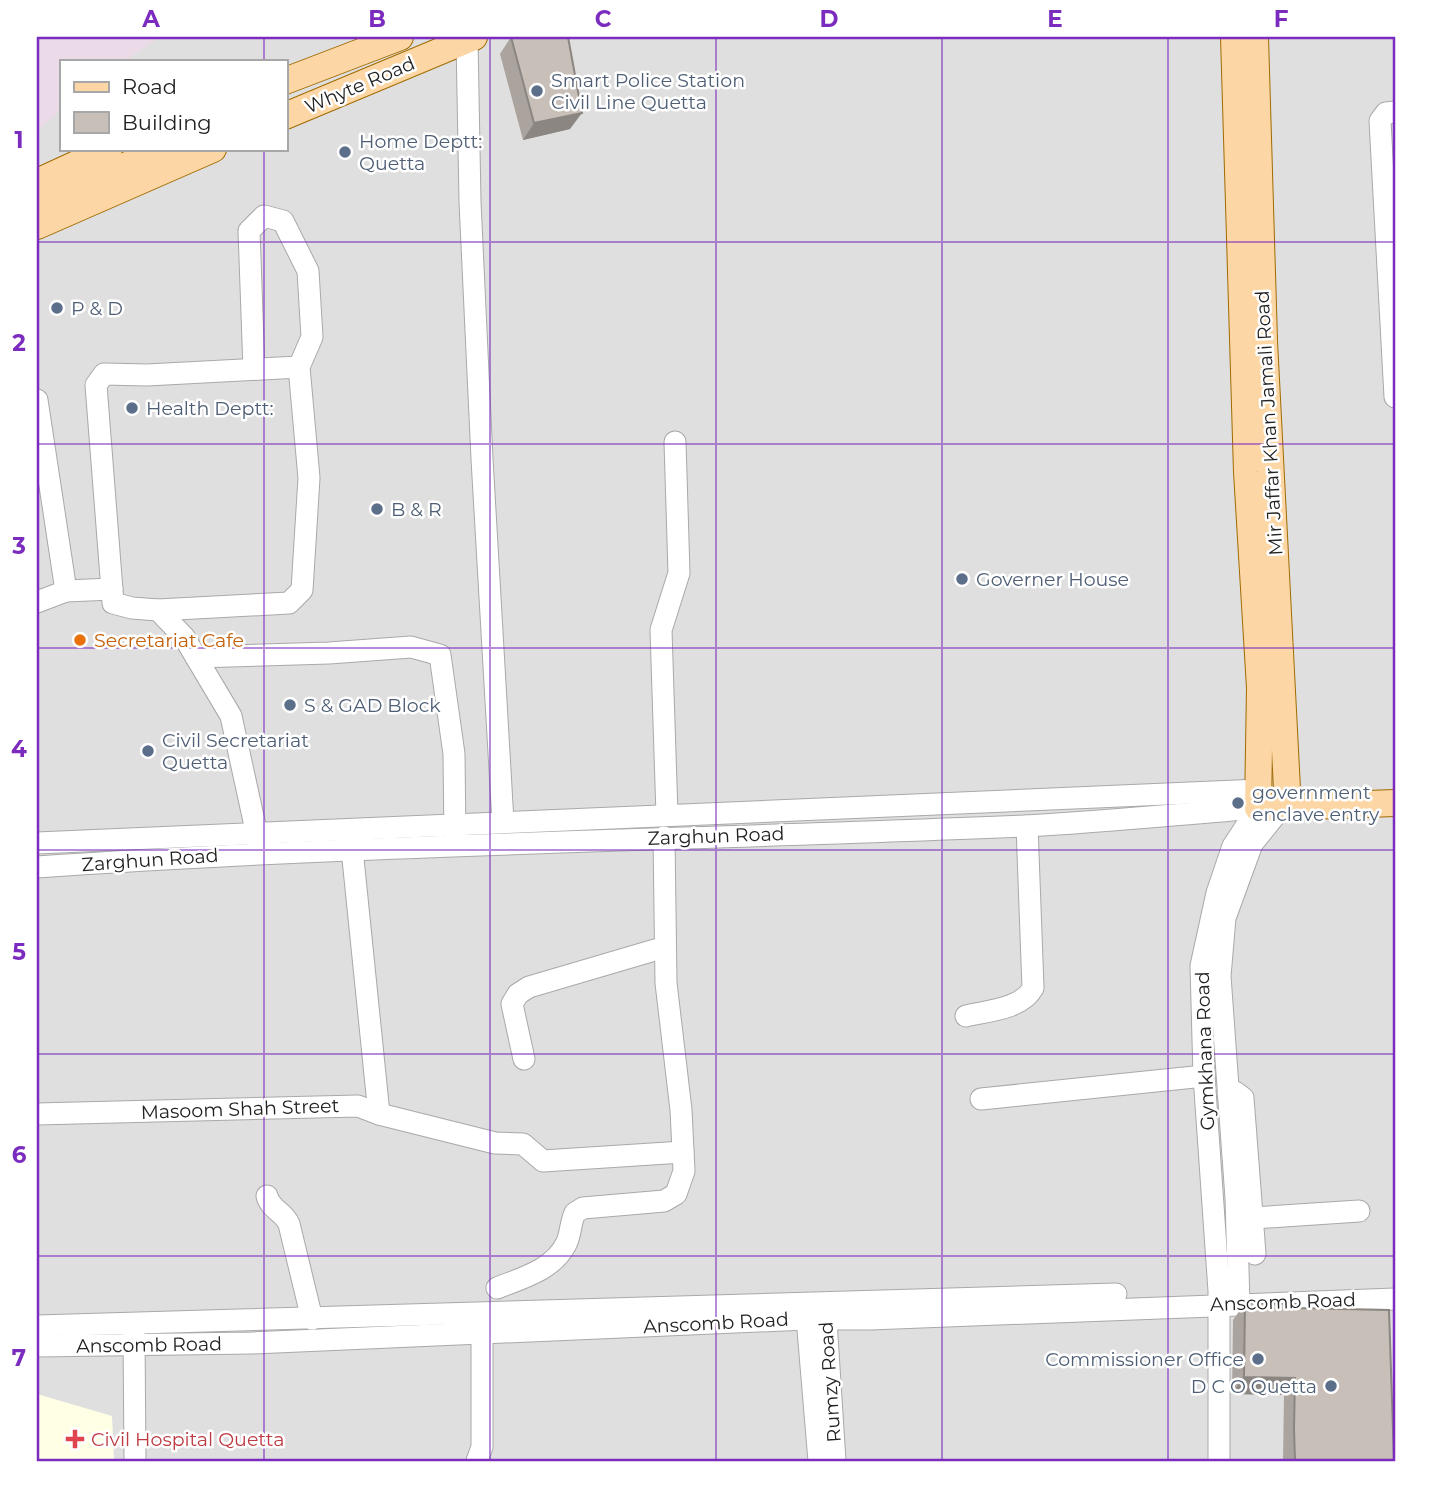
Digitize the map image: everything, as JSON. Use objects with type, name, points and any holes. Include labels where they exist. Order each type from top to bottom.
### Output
[{"type":"main road","name":"Whyte Road","points":[[287,80],[400,37]]},
{"type":"main road","name":"Mir Jaffar Khan Jamali Road","points":[[1234,37],[1248,472],[1260,688],[1271,799]]},
{"type":"main road","name":"Mir Jaffar Khan Jamali Road","points":[[1255,37],[1264,341],[1271,799]]},
{"type":"main road","name":"Whyte Road","points":[[287,115],[461,38]]},
{"type":"main road","points":[[287,99],[461,38]]},
{"type":"main road","points":[[37,182],[107,150]]},
{"type":"main road","points":[[37,207],[93,179],[164,150]]},
{"type":"main road","points":[[37,226],[211,150]]},
{"type":"main road","name":"Zarghun Road","points":[[1271,799],[1395,785]]},
{"type":"main road","name":"Zarghun Road","points":[[1271,799],[1395,803]]},
{"type":"street","points":[[461,38],[503,822]]},
{"type":"street","points":[[1395,112],[1386,113],[1380,121],[1395,397]]},
{"type":"street","points":[[254,369],[249,231],[264,216],[283,221],[307,271],[312,337],[299,367],[309,478],[302,590],[289,603],[158,610],[113,603],[96,384],[104,374],[147,375],[299,367]]},
{"type":"street","points":[[37,400],[66,591]]},
{"type":"street","points":[[667,815],[661,630],[679,573],[675,442]]},
{"type":"street","points":[[37,602],[66,591],[112,589]]},
{"type":"street","points":[[158,610],[184,637],[231,716],[259,843]]},
{"type":"street","points":[[196,657],[329,653],[411,647],[440,656],[454,754],[455,835]]},
{"type":"street","name":"Zarghun Road","points":[[37,867],[259,843],[352,849],[455,835],[503,822],[1271,799]]},
{"type":"street","name":"Zarghun Road","points":[[37,843],[259,843],[455,835],[664,837],[1027,826],[1271,799]]},
{"type":"street","name":"Gymkhana Road","points":[[1229,1297],[1204,1076],[1201,967],[1217,893],[1233,846],[1271,799]]},
{"type":"street","points":[[1219,1461],[1229,1297],[1228,1093],[1220,976],[1225,918],[1271,799]]},
{"type":"street","points":[[966,1016],[1020,1002],[1029,996],[1033,988],[1027,826]]},
{"type":"street","points":[[497,1288],[533,1273],[556,1258],[567,1243],[575,1213],[583,1208],[664,1200],[676,1194],[684,1171],[681,1110],[666,983],[664,837]]},
{"type":"street","points":[[352,849],[379,1114]]},
{"type":"street","points":[[524,1059],[512,1004],[518,993],[529,987],[665,947]]},
{"type":"street","points":[[981,1099],[1204,1076]]},
{"type":"street","points":[[1228,1093],[1235,1091],[1243,1098],[1255,1254]]},
{"type":"street","name":"Masoom Shah Street","points":[[37,1114],[358,1106],[379,1114],[495,1143],[523,1144],[543,1161],[682,1152]]},
{"type":"street","points":[[267,1196],[269,1202],[284,1215],[289,1224],[312,1319]]},
{"type":"street","points":[[1253,1218],[1359,1211]]},
{"type":"street","name":"Anscomb Road","points":[[37,1326],[134,1335],[1229,1297],[1395,1285]]},
{"type":"street","name":"Anscomb Road","points":[[1229,1297],[1395,1299]]},
{"type":"street","name":"Rumzy Road","points":[[816,1311],[819,1461]]},
{"type":"street","name":"Rumzy Road","points":[[816,1311],[835,1461]]},
{"type":"street","name":"Anscomb Road","points":[[37,1346],[312,1319],[481,1324]]},
{"type":"street","points":[[477,1461],[482,1447],[481,1324]]},
{"type":"street","points":[[134,1335],[135,1461]]},
{"type":"shaded area","points":[[37,37],[1395,37],[1395,1461],[37,1461]]},
{"type":"shaded area","points":[[37,37],[160,37],[126,60],[60,60],[60,111],[37,131]]},
{"type":"shaded area","name":"Civil Hospital Quetta","points":[[37,1394],[112,1416],[114,1461],[37,1461]]},
{"type":"building","name":"Smart Police Station Civil Line Quetta","points":[[511,37],[568,37],[582,113],[534,123]]},
{"type":"building","name":"D C O Quetta","points":[[1245,1303],[1297,1304],[1297,1308],[1389,1310],[1394,1461],[1295,1461],[1295,1378],[1244,1377]]},
{"type":"place","name":"Smart Police Station Civil Line Quetta","points":[[537,91]]},
{"type":"place","name":"Home Deptt: Quetta","points":[[345,152]]},
{"type":"place","name":"P & D","points":[[57,308]]},
{"type":"place","name":"Health Deptt:","points":[[132,408]]},
{"type":"place","name":"B & R","points":[[377,509]]},
{"type":"place","name":"Governer House","points":[[962,579]]},
{"type":"place","name":"Secretariat Cafe","points":[[80,640]]},
{"type":"place","name":"S & GAD Block","points":[[290,705]]},
{"type":"place","name":"Civil Secretariat Quetta","points":[[148,751]]},
{"type":"place","name":"government enclave entry","points":[[1238,803]]},
{"type":"place","name":"Commissioner Office","points":[[1258,1359]]},
{"type":"place","name":"D C O Quetta","points":[[1331,1386]]},
{"type":"place","name":"Civil Hospital Quetta","points":[[75,1439]]}]
